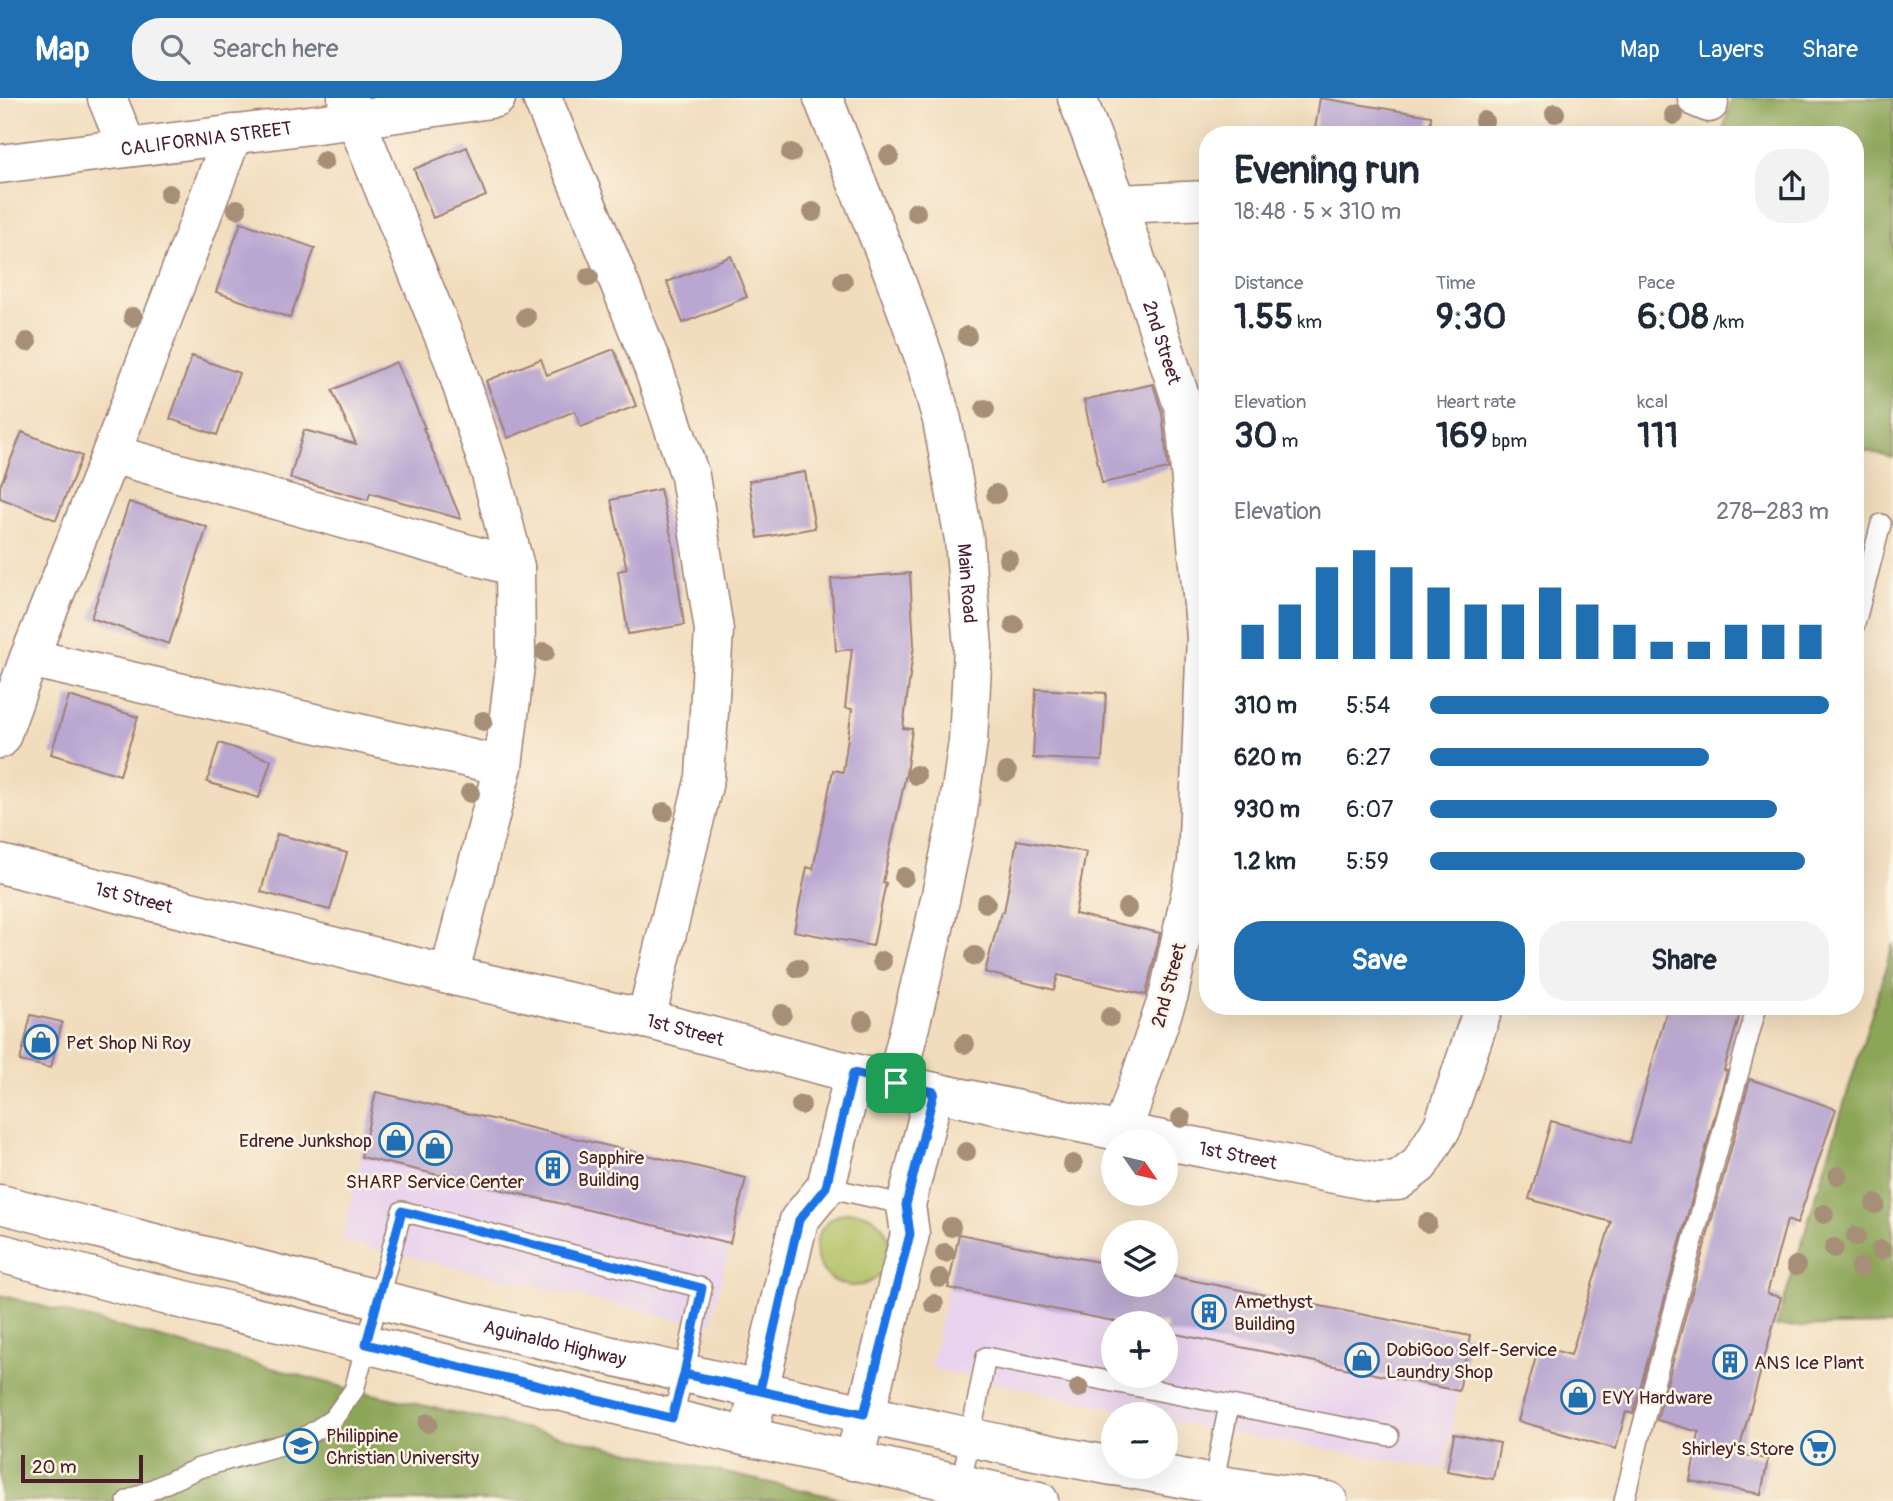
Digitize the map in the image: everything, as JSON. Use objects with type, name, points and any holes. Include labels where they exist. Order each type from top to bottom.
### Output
[{"type":"street","points":[[107,98],[127,147]]},
{"type":"street","name":"CALIFORNIA STREET","points":[[2,169],[127,147],[233,134],[352,109],[496,98]]},
{"type":"street","points":[[542,98],[648,356],[690,476],[714,630],[705,777],[646,1019]]},
{"type":"street","name":"Main Road","points":[[823,98],[897,283],[925,360],[942,420],[964,539],[973,647],[968,741],[957,819],[934,928],[896,1083]]},
{"type":"street","name":"2nd Street","points":[[1077,98],[1196,409],[1199,471]]},
{"type":"street","points":[[352,109],[454,361],[491,474],[515,567],[516,657],[503,766],[449,975]]},
{"type":"street","points":[[0,739],[233,134]]},
{"type":"street","points":[[1118,204],[1199,200]]},
{"type":"street","points":[[111,454],[515,567]]},
{"type":"street","points":[[29,659],[503,766]]},
{"type":"street","name":"1st Street","points":[[0,864],[449,975],[646,1019],[853,1073],[1108,1129]]},
{"type":"street","name":"2nd Street","points":[[1123,1129],[1168,994],[1199,875]]},
{"type":"street","name":"1st Street","points":[[1178,1143],[1375,1182],[1398,1181],[1419,1166],[1443,1126],[1481,1015]]},
{"type":"street","points":[[748,1437],[799,1220],[826,1187],[853,1073]]},
{"type":"street","points":[[854,1461],[910,1234],[906,1205],[934,1092]]},
{"type":"street","name":"Aguinaldo Highway","points":[[0,1204],[684,1374],[1101,1463]]},
{"type":"street","points":[[0,1253],[748,1437],[1039,1501]]},
{"type":"street","name":"Aguinaldo Highway","points":[[1162,1479],[1212,1493],[1328,1501]]},
{"type":"lane","points":[[1864,589],[1881,524]]},
{"type":"lane","points":[[1624,1501],[1755,1015]]},
{"type":"lane","points":[[826,1187],[906,1205]]},
{"type":"lane","points":[[127,1501],[199,1468],[302,1439],[332,1419],[354,1390],[402,1211],[702,1288],[672,1418]]},
{"type":"lane","points":[[961,1484],[986,1357],[1389,1436]]},
{"type":"lane","points":[[1212,1493],[1229,1405]]},
{"type":"shaded area","points":[[376,1092],[746,1178],[710,1327],[342,1241]]},
{"type":"shaded area","points":[[959,1234],[1101,1263],[1101,1297],[1178,1297],[1178,1277],[1470,1336],[1443,1469],[1178,1423],[1178,1402],[1101,1402],[1101,1406],[931,1368]]},
{"type":"green space","points":[[1732,98],[1893,98],[1893,458],[1864,450],[1864,126],[1724,126]]},
{"type":"green space","points":[[1893,944],[1893,1325],[1776,1327]]},
{"type":"green space","points":[[853,1212],[874,1218],[884,1228],[890,1249],[884,1270],[874,1280],[853,1286],[832,1280],[822,1270],[816,1249],[822,1228],[832,1218]]},
{"type":"green space","name":"Philippine Christian University","points":[[0,1295],[354,1390],[851,1501],[0,1501]]},
{"type":"building","points":[[1320,98],[1431,116],[1430,126],[1315,126]]},
{"type":"building","points":[[467,147],[486,196],[433,218],[414,169]]},
{"type":"building","points":[[241,222],[315,248],[290,318],[216,292]]},
{"type":"building","points":[[731,256],[747,297],[683,323],[667,282]]},
{"type":"building","points":[[614,349],[636,406],[581,427],[575,411],[508,438],[486,381],[541,359],[547,375]]},
{"type":"building","points":[[192,356],[239,373],[217,435],[170,419]]},
{"type":"building","points":[[396,362],[461,519],[370,493],[368,500],[290,478],[304,430],[356,444],[332,390]]},
{"type":"building","points":[[1153,384],[1162,413],[1168,469],[1102,483],[1084,400]]},
{"type":"building","points":[[22,432],[82,456],[56,520],[0,498],[0,486]]},
{"type":"building","points":[[805,472],[815,528],[758,538],[749,481]]},
{"type":"building","points":[[660,489],[673,544],[684,625],[628,634],[618,571],[627,569],[611,500]]},
{"type":"building","points":[[129,502],[207,527],[169,644],[91,618]]},
{"type":"building","points":[[910,573],[914,645],[903,728],[912,729],[873,946],[794,931],[807,867],[813,869],[833,770],[843,772],[852,709],[845,708],[852,649],[836,651],[831,579]]},
{"type":"building","points":[[1036,689],[1106,693],[1102,761],[1033,758]]},
{"type":"building","points":[[69,696],[138,717],[120,775],[51,754]]},
{"type":"building","points":[[219,743],[271,760],[259,798],[207,782]]},
{"type":"building","points":[[277,834],[347,853],[330,910],[261,892]]},
{"type":"building","points":[[1017,840],[1086,852],[1075,914],[1160,933],[1146,995],[1058,975],[1054,990],[985,972],[1001,912],[1004,912]]},
{"type":"building","name":"Pet Shop Ni Roy","points":[[31,1015],[62,1022],[51,1068],[20,1061]]},
{"type":"building","points":[[1666,1015],[1739,1015],[1724,1070],[1727,1071],[1633,1414],[1626,1412],[1616,1449],[1518,1421],[1539,1346],[1571,1355],[1611,1222],[1529,1199],[1551,1121],[1630,1143]]},
{"type":"building","points":[[1750,1079],[1836,1109],[1797,1224],[1787,1220],[1767,1294],[1781,1297],[1738,1454],[1768,1459],[1761,1494],[1690,1481],[1699,1432],[1657,1420]]},
{"type":"building","name":"Sapphire Building","points":[[376,1092],[746,1178],[730,1243],[361,1157]]},
{"type":"building","name":"Amethyst Building","points":[[959,1234],[1101,1263],[1101,1297],[1178,1297],[1178,1277],[1470,1336],[1459,1391],[1178,1334],[1178,1311],[1101,1311],[1101,1319],[948,1288]]},
{"type":"building","points":[[1454,1434],[1500,1443],[1493,1479],[1447,1471]]},
{"type":"place","name":"Pet Shop Ni Roy","points":[[41,1042]]},
{"type":"place","name":"Edrene Junkshop","points":[[396,1140]]},
{"type":"place","name":"SHARP Service Center","points":[[435,1148]]},
{"type":"place","name":"Sapphire Building","points":[[553,1168]]},
{"type":"place","name":"Amethyst Building","points":[[1209,1312]]},
{"type":"place","name":"DobiGoo Self-Service Laundry Shop","points":[[1362,1360]]},
{"type":"place","name":"ANS Ice Plant","points":[[1730,1362]]},
{"type":"place","name":"EVY Hardware","points":[[1578,1397]]},
{"type":"place","name":"Philippine Christian University","points":[[301,1446]]},
{"type":"place","name":"Shirley's Store","points":[[1818,1448]]},
{"type":"route","points":[[896,1083],[853,1073],[826,1187],[799,1220],[760,1390],[684,1374],[702,1288],[402,1211],[366,1344],[672,1418],[684,1374],[864,1414],[910,1234],[906,1205],[934,1092],[896,1083]]}]
